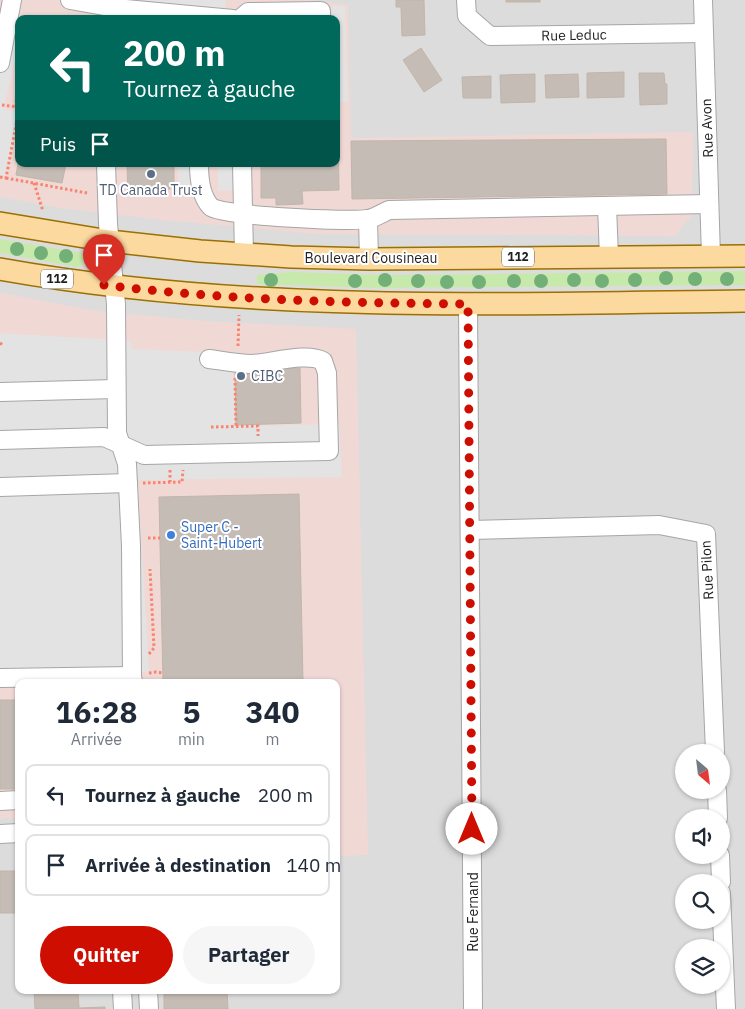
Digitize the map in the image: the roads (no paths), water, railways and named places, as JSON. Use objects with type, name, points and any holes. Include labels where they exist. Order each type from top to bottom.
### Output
[{"type":"main road","name":"Boulevard Cousineau","points":[[0,223],[109,241],[244,254],[369,259],[745,256]]},
{"type":"main road","name":"112","points":[[0,269],[114,286],[184,294],[271,300],[468,304],[745,301]]},
{"type":"street","points":[[0,64],[12,0]]},
{"type":"street","points":[[70,0],[103,12],[159,15]]},
{"type":"street","name":"Rue Leduc","points":[[466,0],[466,16],[490,36],[704,33]]},
{"type":"street","name":"Rue Avon","points":[[704,0],[711,256]]},
{"type":"street","points":[[245,15],[248,12],[321,11],[321,15]]},
{"type":"street","points":[[0,678],[137,678],[131,570],[135,483],[120,444],[118,433],[114,286],[109,241],[106,167]]},
{"type":"street","points":[[242,167],[244,254]]},
{"type":"street","points":[[199,172],[206,200],[212,208],[226,213],[267,217],[368,219],[389,210],[709,204]]},
{"type":"street","points":[[607,206],[609,256]]},
{"type":"street","points":[[368,219],[369,259]]},
{"type":"street","name":"Rue Fernand","points":[[468,304],[473,1009]]},
{"type":"street","points":[[0,440],[104,437],[144,455],[329,451],[327,372],[325,363],[317,359],[247,364],[209,359]]},
{"type":"street","points":[[0,392],[116,389]]},
{"type":"street","points":[[0,487],[135,483]]},
{"type":"street","name":"Rue Pilon","points":[[470,530],[659,525],[706,534],[715,744]]},
{"type":"street","points":[[0,801],[15,800]]},
{"type":"street","points":[[0,834],[15,833]]},
{"type":"street","points":[[723,929],[726,1009]]},
{"type":"street","points":[[122,994],[122,1009]]},
{"type":"street","points":[[148,994],[149,1009]]},
{"type":"place","name":"TD Canada Trust","points":[[151,174]]},
{"type":"place","name":"CIBC","points":[[241,376]]},
{"type":"place","name":"Super C - Saint-Hubert","points":[[171,535]]}]
